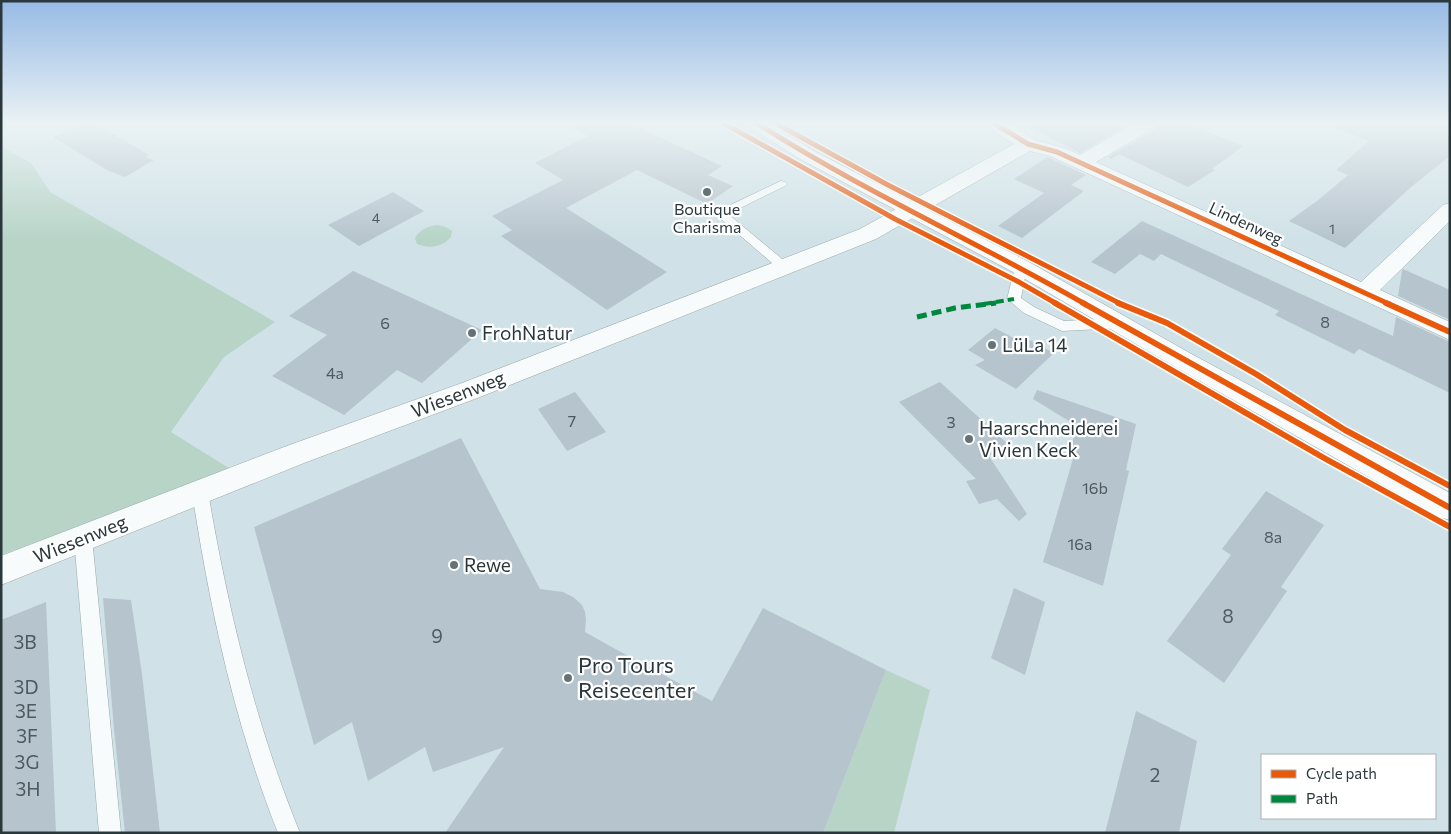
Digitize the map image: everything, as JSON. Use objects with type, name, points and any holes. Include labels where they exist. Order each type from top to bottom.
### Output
[{"type":"street","points":[[820,163],[1021,267],[1119,324],[1450,508]]},
{"type":"street","points":[[912,210],[995,163]]},
{"type":"street","name":"Lindenweg","points":[[1081,163],[1450,332]]},
{"type":"street","name":"Wiesenweg","points":[[1,571],[294,455],[479,387],[868,234],[912,210]]},
{"type":"street","points":[[1364,292],[1450,210]]},
{"type":"lane","points":[[781,184],[720,213],[784,266]]},
{"type":"lane","points":[[1021,267],[1014,300],[1029,310],[1062,326],[1119,324]]},
{"type":"lane","points":[[200,492],[210,560],[232,662],[261,761],[289,833]]},
{"type":"lane","points":[[83,538],[110,833]]},
{"type":"green space","points":[[1,163],[31,163],[50,192],[275,322],[224,357],[171,432],[232,470],[1,555]]},
{"type":"green space","points":[[437,225],[452,231],[451,237],[444,243],[436,246],[417,244],[415,238],[419,232]]},
{"type":"green space","points":[[886,670],[930,690],[894,833],[823,833]]},
{"type":"building","points":[[95,163],[149,163],[125,177]]},
{"type":"building","points":[[535,163],[715,163],[722,166],[708,175],[733,186],[707,204],[637,170],[566,208],[667,272],[607,310],[501,236],[512,230],[492,216],[563,180]]},
{"type":"building","points":[[1038,163],[1060,163],[1086,175],[1071,185],[1084,191],[1022,238],[998,226],[1044,193],[1014,179]]},
{"type":"building","points":[[1138,163],[1220,163],[1212,169],[1215,170],[1188,187]]},
{"type":"building","points":[[1344,163],[1441,163],[1411,187],[1345,248],[1289,221],[1348,175],[1336,170]]},
{"type":"building","points":[[393,192],[424,211],[359,246],[328,225]]},
{"type":"building","points":[[1142,221],[1393,336],[1396,317],[1450,342],[1450,393],[1359,349],[1354,354],[1275,315],[1279,311],[1161,254],[1154,261],[1140,254],[1115,274],[1091,262]]},
{"type":"building","points":[[1403,269],[1450,290],[1450,320],[1398,296]]},
{"type":"building","points":[[353,271],[482,330],[422,383],[397,370],[344,415],[272,376],[327,335],[289,316]]},
{"type":"building","points":[[995,328],[1019,341],[1024,337],[1054,353],[1016,389],[975,365],[985,360],[968,350]]},
{"type":"building","points":[[940,382],[1008,444],[989,456],[1027,514],[1019,521],[997,499],[979,504],[966,481],[976,479],[899,402]]},
{"type":"building","points":[[1037,390],[1136,424],[1126,470],[1129,471],[1103,586],[1043,562],[1075,452],[1070,450],[1077,426],[1033,399]]},
{"type":"building","points":[[575,392],[606,432],[567,451],[538,409]]},
{"type":"building","points":[[461,438],[540,589],[563,592],[573,597],[582,605],[585,612],[585,632],[608,645],[712,701],[763,608],[886,670],[823,833],[445,833],[504,747],[433,772],[425,747],[368,781],[352,722],[314,745],[254,527]]},
{"type":"building","points":[[1266,491],[1324,525],[1281,587],[1287,591],[1224,683],[1167,641],[1231,555],[1222,549]]},
{"type":"building","points":[[1014,588],[1045,602],[1025,675],[991,658]]},
{"type":"building","points":[[103,598],[131,600],[142,674],[160,833],[125,833]]},
{"type":"building","points":[[46,602],[56,833],[1,833],[1,620]]},
{"type":"building","points":[[1136,711],[1197,741],[1179,833],[1105,833]]},
{"type":"marked path","points":[[917,317],[948,309],[1014,299]]},
{"type":"cycle path","points":[[795,163],[895,219],[1017,281],[1324,458],[1450,527]]},
{"type":"cycle path","points":[[822,163],[1021,267],[1186,362],[1450,508]]},
{"type":"cycle path","points":[[848,163],[1106,298],[1167,323],[1256,374],[1345,430],[1450,486]]},
{"type":"cycle path","points":[[1081,163],[1450,332]]},
{"type":"place","name":"Boutique Charisma","points":[[707,192]]},
{"type":"place","name":"FrohNatur","points":[[472,333]]},
{"type":"place","name":"LüLa 14","points":[[992,345]]},
{"type":"place","name":"Haarschneiderei Vivien Keck","points":[[969,439]]},
{"type":"place","name":"Rewe","points":[[454,565]]},
{"type":"place","name":"Pro Tours Reisecenter","points":[[568,678]]}]
